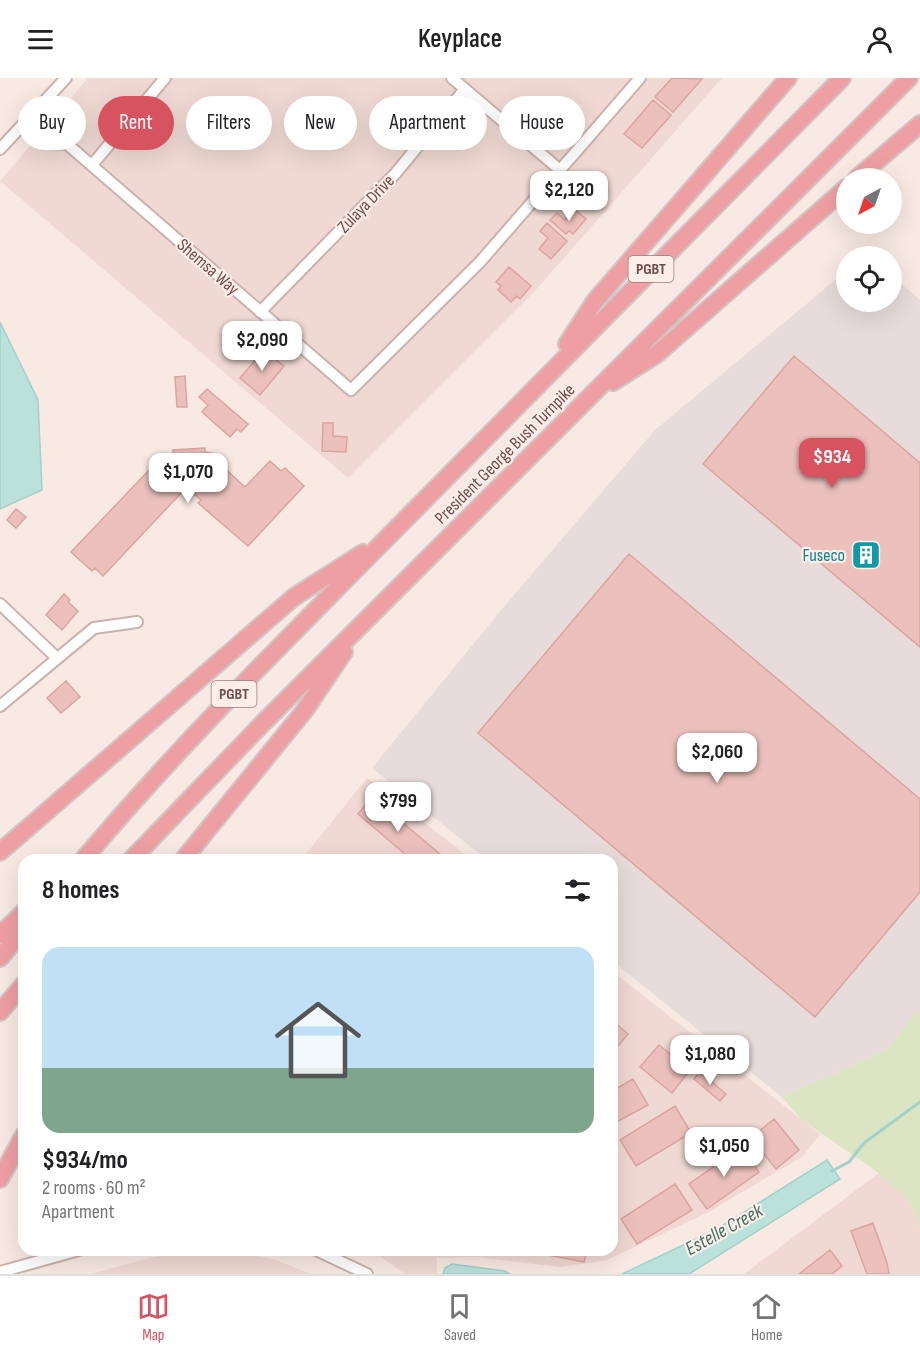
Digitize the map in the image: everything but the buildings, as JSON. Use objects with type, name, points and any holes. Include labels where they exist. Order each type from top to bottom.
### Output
[{"type":"highway","points":[[550,370],[595,301],[788,78]]},
{"type":"highway","name":"President George Bush Turnpike","points":[[88,854],[171,759],[550,370],[842,78]]},
{"type":"highway","name":"President George Bush Turnpike","points":[[137,854],[366,620],[909,78]]},
{"type":"highway","points":[[869,168],[920,124]]},
{"type":"highway","points":[[585,401],[657,354],[836,197]]},
{"type":"highway","points":[[0,852],[294,597],[391,534]]},
{"type":"highway","points":[[188,854],[305,710],[366,620]]},
{"type":"highway","points":[[0,935],[18,918]]},
{"type":"highway","points":[[0,958],[18,936]]},
{"type":"highway","points":[[0,1012],[18,991]]},
{"type":"highway","points":[[0,1179],[18,1146]]},
{"type":"street","points":[[50,96],[66,78]]},
{"type":"street","points":[[93,165],[165,78]]},
{"type":"street","points":[[452,78],[560,170],[640,78]]},
{"type":"street","name":"Zulaya Drive","points":[[260,312],[395,174],[465,89]]},
{"type":"street","points":[[0,149],[18,131]]},
{"type":"street","name":"Shemsa Way","points":[[74,150],[351,390],[480,262],[560,170]]},
{"type":"street","points":[[0,604],[57,658]]},
{"type":"street","points":[[0,706],[94,628],[137,622]]},
{"type":"street","points":[[0,1272],[57,1256]]},
{"type":"street","points":[[329,1256],[367,1274]]},
{"type":"shaded area","points":[[88,78],[722,78],[534,292],[348,478],[0,181],[26,150],[86,150],[86,96],[73,96]]},
{"type":"shaded area","points":[[836,279],[836,312],[902,312],[902,284],[920,300],[920,1009],[885,1051],[782,1097],[618,966],[618,854],[480,854],[372,768],[502,609],[655,430]]},
{"type":"shaded area","points":[[367,778],[465,854],[306,854]]},
{"type":"shaded area","points":[[618,976],[820,1134],[802,1157],[705,1214],[618,1255]]},
{"type":"shaded area","points":[[879,1173],[910,1202],[920,1229],[920,1274],[744,1274]]},
{"type":"shaded area","points":[[255,1256],[273,1259],[311,1274],[91,1274],[149,1258]]},
{"type":"shaded area","points":[[380,1256],[616,1256],[607,1260],[561,1267],[477,1257],[437,1258],[437,1274],[405,1274]]},
{"type":"green space","points":[[920,1009],[920,1229],[910,1202],[879,1173],[802,1120],[782,1097],[885,1051]]},
{"type":"water","points":[[0,322],[38,400],[42,490],[0,509]]},
{"type":"water","points":[[827,1160],[840,1179],[689,1274],[622,1274],[717,1229]]},
{"type":"water","points":[[452,1264],[505,1271],[510,1274],[443,1274],[445,1268]]},
{"type":"waterway","name":"Estelle Creek","points":[[832,1171],[849,1162],[864,1143],[920,1102]]},
{"type":"place","name":"Fuseco","points":[[866,555]]}]
